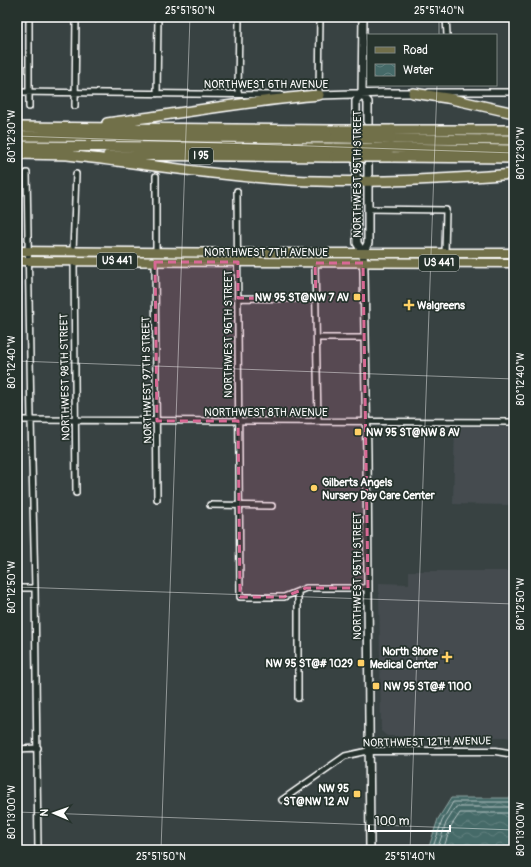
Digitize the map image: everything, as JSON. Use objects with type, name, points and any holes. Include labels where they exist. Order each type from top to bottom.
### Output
[{"type":"highway","points":[[413,94],[447,98],[514,113]]},
{"type":"highway","points":[[68,127],[159,117],[244,102],[319,95]]},
{"type":"highway","points":[[17,127],[334,134]]},
{"type":"highway","points":[[17,136],[391,134],[514,130]]},
{"type":"highway","points":[[391,134],[514,140]]},
{"type":"highway","points":[[17,146],[334,152]]},
{"type":"highway","points":[[391,153],[514,150]]},
{"type":"highway","name":"I 95","points":[[17,154],[334,152],[514,158]]},
{"type":"highway","points":[[67,154],[262,178],[356,182],[428,181],[514,174]]},
{"type":"main road","name":"NORTHWEST 95TH STREET","points":[[363,17],[362,95],[368,104],[368,243],[363,254],[363,263],[367,423],[368,751],[370,850]]},
{"type":"main road","name":"NORTHWEST 6TH AVENUE","points":[[319,95],[362,95],[385,93],[413,94]]},
{"type":"main road","name":"NORTHWEST 95TH STREET","points":[[362,95],[356,101],[356,182],[357,242],[363,254]]},
{"type":"main road","name":"NORTHWEST 7TH AVENUE","points":[[17,251],[363,254],[514,253]]},
{"type":"main road","points":[[155,262],[161,257],[185,257],[193,252]]},
{"type":"main road","points":[[469,263],[476,260],[508,260],[514,253]]},
{"type":"main road","name":"NORTHWEST 7TH AVENUE","points":[[17,261],[514,263]]},
{"type":"street","points":[[29,17],[29,107]]},
{"type":"street","points":[[75,106],[76,17]]},
{"type":"street","points":[[157,94],[158,17]]},
{"type":"street","points":[[238,94],[239,17]]},
{"type":"street","points":[[319,95],[320,17]]},
{"type":"street","points":[[446,17],[446,34]]},
{"type":"street","points":[[447,86],[447,92]]},
{"type":"street","name":"NORTHWEST 6TH AVENUE","points":[[17,92],[319,95]]},
{"type":"street","name":"NORTHWEST 6TH AVENUE","points":[[413,94],[447,92],[514,92]]},
{"type":"street","points":[[27,173],[38,748],[38,850]]},
{"type":"street","points":[[73,251],[76,174]]},
{"type":"street","points":[[156,176],[156,252]]},
{"type":"street","name":"NORTHWEST 96TH STREET","points":[[237,191],[240,597],[284,597],[298,592]]},
{"type":"street","points":[[368,209],[446,210],[445,253]]},
{"type":"street","name":"NORTHWEST 98TH STREET","points":[[74,261],[76,493]]},
{"type":"street","name":"NORTHWEST 97TH STREET","points":[[155,262],[157,499]]},
{"type":"street","points":[[315,263],[318,422]]},
{"type":"street","points":[[238,298],[316,300]]},
{"type":"street","points":[[317,338],[365,338]]},
{"type":"street","name":"NORTHWEST 8TH AVENUE","points":[[17,420],[367,423],[514,422]]},
{"type":"street","points":[[210,505],[272,506]]},
{"type":"street","points":[[17,588],[35,588]]},
{"type":"street","points":[[298,698],[298,592],[306,588],[368,588]]},
{"type":"street","points":[[17,749],[38,748]]},
{"type":"street","name":"NORTHWEST 12TH AVENUE","points":[[282,800],[345,756],[368,751],[488,751],[514,754]]},
{"type":"highlighted area","points":[[155,262],[238,262],[238,298],[316,299],[315,263],[363,263],[368,588],[306,588],[284,597],[240,597],[238,421],[157,421]]},
{"type":"shaded area","points":[[455,426],[514,427],[514,505],[453,504]]},
{"type":"shaded area","name":"North Shore Medical Center","points":[[409,571],[514,571],[514,739],[505,737],[387,736],[381,731],[379,583],[409,584]]},
{"type":"water","points":[[451,798],[514,798],[514,850],[428,850],[438,819]]},
{"type":"place","name":"NW 95 ST@NW 7 AV","points":[[357,297]]},
{"type":"place","name":"Walgreens","points":[[409,305]]},
{"type":"place","name":"NW 95 ST@NW 8 AV","points":[[358,432]]},
{"type":"place","name":"Gilberts Angels Nursery Day Care Center","points":[[314,488]]},
{"type":"place","name":"North Shore Medical Center","points":[[447,657]]},
{"type":"place","name":"NW 95 ST@# 1029","points":[[361,663]]},
{"type":"place","name":"NW 95 ST@# 1100","points":[[376,686]]},
{"type":"place","name":"NW 95 ST@NW 12 AV","points":[[357,794]]}]
